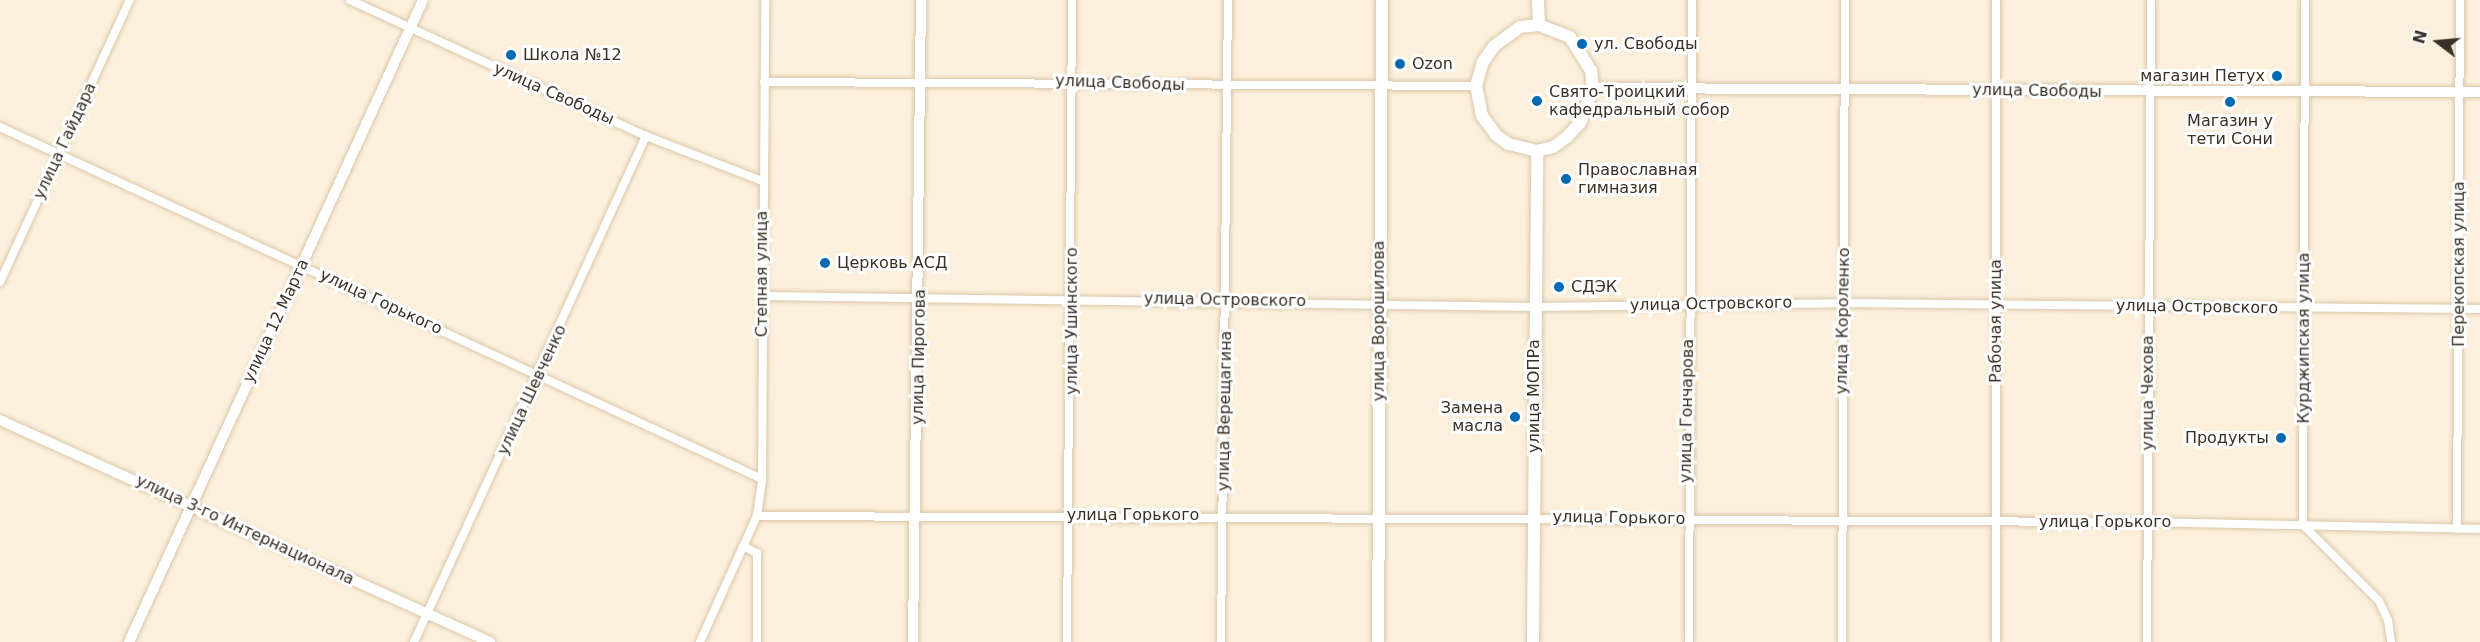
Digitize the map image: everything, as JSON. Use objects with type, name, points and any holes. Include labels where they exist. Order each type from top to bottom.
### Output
[{"type":"main road","name":"улица Ворошилова","points":[[1378,642],[1382,0]]},
{"type":"main road","points":[[1538,0],[1539,25]]},
{"type":"main road","points":[[1539,25],[1570,37],[1591,70],[1593,88],[1580,123],[1567,137],[1553,147],[1537,151],[1508,144],[1496,135],[1482,116],[1476,86],[1483,62],[1494,46],[1520,27],[1539,25]]},
{"type":"main road","name":"улица МОПРа","points":[[1533,642],[1537,151]]},
{"type":"street","name":"улица Гайдара","points":[[0,282],[130,0]]},
{"type":"street","name":"улица Свободы","points":[[350,0],[646,136],[762,181]]},
{"type":"street","name":"улица 12 Марта","points":[[129,642],[423,0]]},
{"type":"street","name":"Степная улица","points":[[700,642],[757,516],[762,479],[762,181],[765,0]]},
{"type":"street","name":"улица Пирогова","points":[[913,642],[920,298],[921,0]]},
{"type":"street","name":"улица Ушинского","points":[[1067,642],[1074,81],[1072,0]]},
{"type":"street","name":"улица Верещагина","points":[[1221,642],[1227,300],[1228,0]]},
{"type":"street","name":"улица Гончарова","points":[[1689,642],[1686,519],[1692,0]]},
{"type":"street","name":"улица Короленко","points":[[1842,642],[1839,522],[1844,303],[1845,0]]},
{"type":"street","name":"Рабочая улица","points":[[1996,0],[1996,642]]},
{"type":"street","name":"улица Чехова","points":[[2146,642],[2151,0]]},
{"type":"street","name":"Курджипская улица","points":[[2303,525],[2305,0]]},
{"type":"street","name":"Перекопская улица","points":[[2457,529],[2460,0]]},
{"type":"street","name":"улица Свободы","points":[[764,82],[1074,81],[1226,86],[1476,86]]},
{"type":"street","name":"улица Свободы","points":[[1593,88],[2305,94],[2480,92]]},
{"type":"street","name":"улица Горького","points":[[0,128],[762,479]]},
{"type":"street","name":"улица Шевченко","points":[[414,642],[540,375],[646,136]]},
{"type":"street","name":"улица Островского","points":[[763,296],[1379,302],[1534,307],[1844,303],[2480,309]]},
{"type":"street","name":"улица 3-го Интернационала","points":[[0,420],[192,505],[490,642]]},
{"type":"street","name":"улица Горького","points":[[757,516],[917,514],[1533,517],[1839,522],[2147,522],[2480,529]]},
{"type":"street","points":[[2303,525],[2379,601],[2388,620],[2391,642]]},
{"type":"street","points":[[744,546],[757,553],[757,642]]},
{"type":"place","name":"ул. Свободы","points":[[1582,44]]},
{"type":"place","name":"Школа №12","points":[[511,55]]},
{"type":"place","name":"Ozon","points":[[1400,64]]},
{"type":"place","name":"магазин Петух","points":[[2277,76]]},
{"type":"place","name":"Свято-Троицкий кафедральный собор","points":[[1537,101]]},
{"type":"place","name":"Магазин у тети Сони","points":[[2230,102]]},
{"type":"place","name":"Православная гимназия","points":[[1566,179]]},
{"type":"place","name":"Церковь АСД","points":[[825,263]]},
{"type":"place","name":"СДЭК","points":[[1559,287]]},
{"type":"place","name":"Замена масла","points":[[1515,417]]},
{"type":"place","name":"Продукты","points":[[2281,438]]}]
